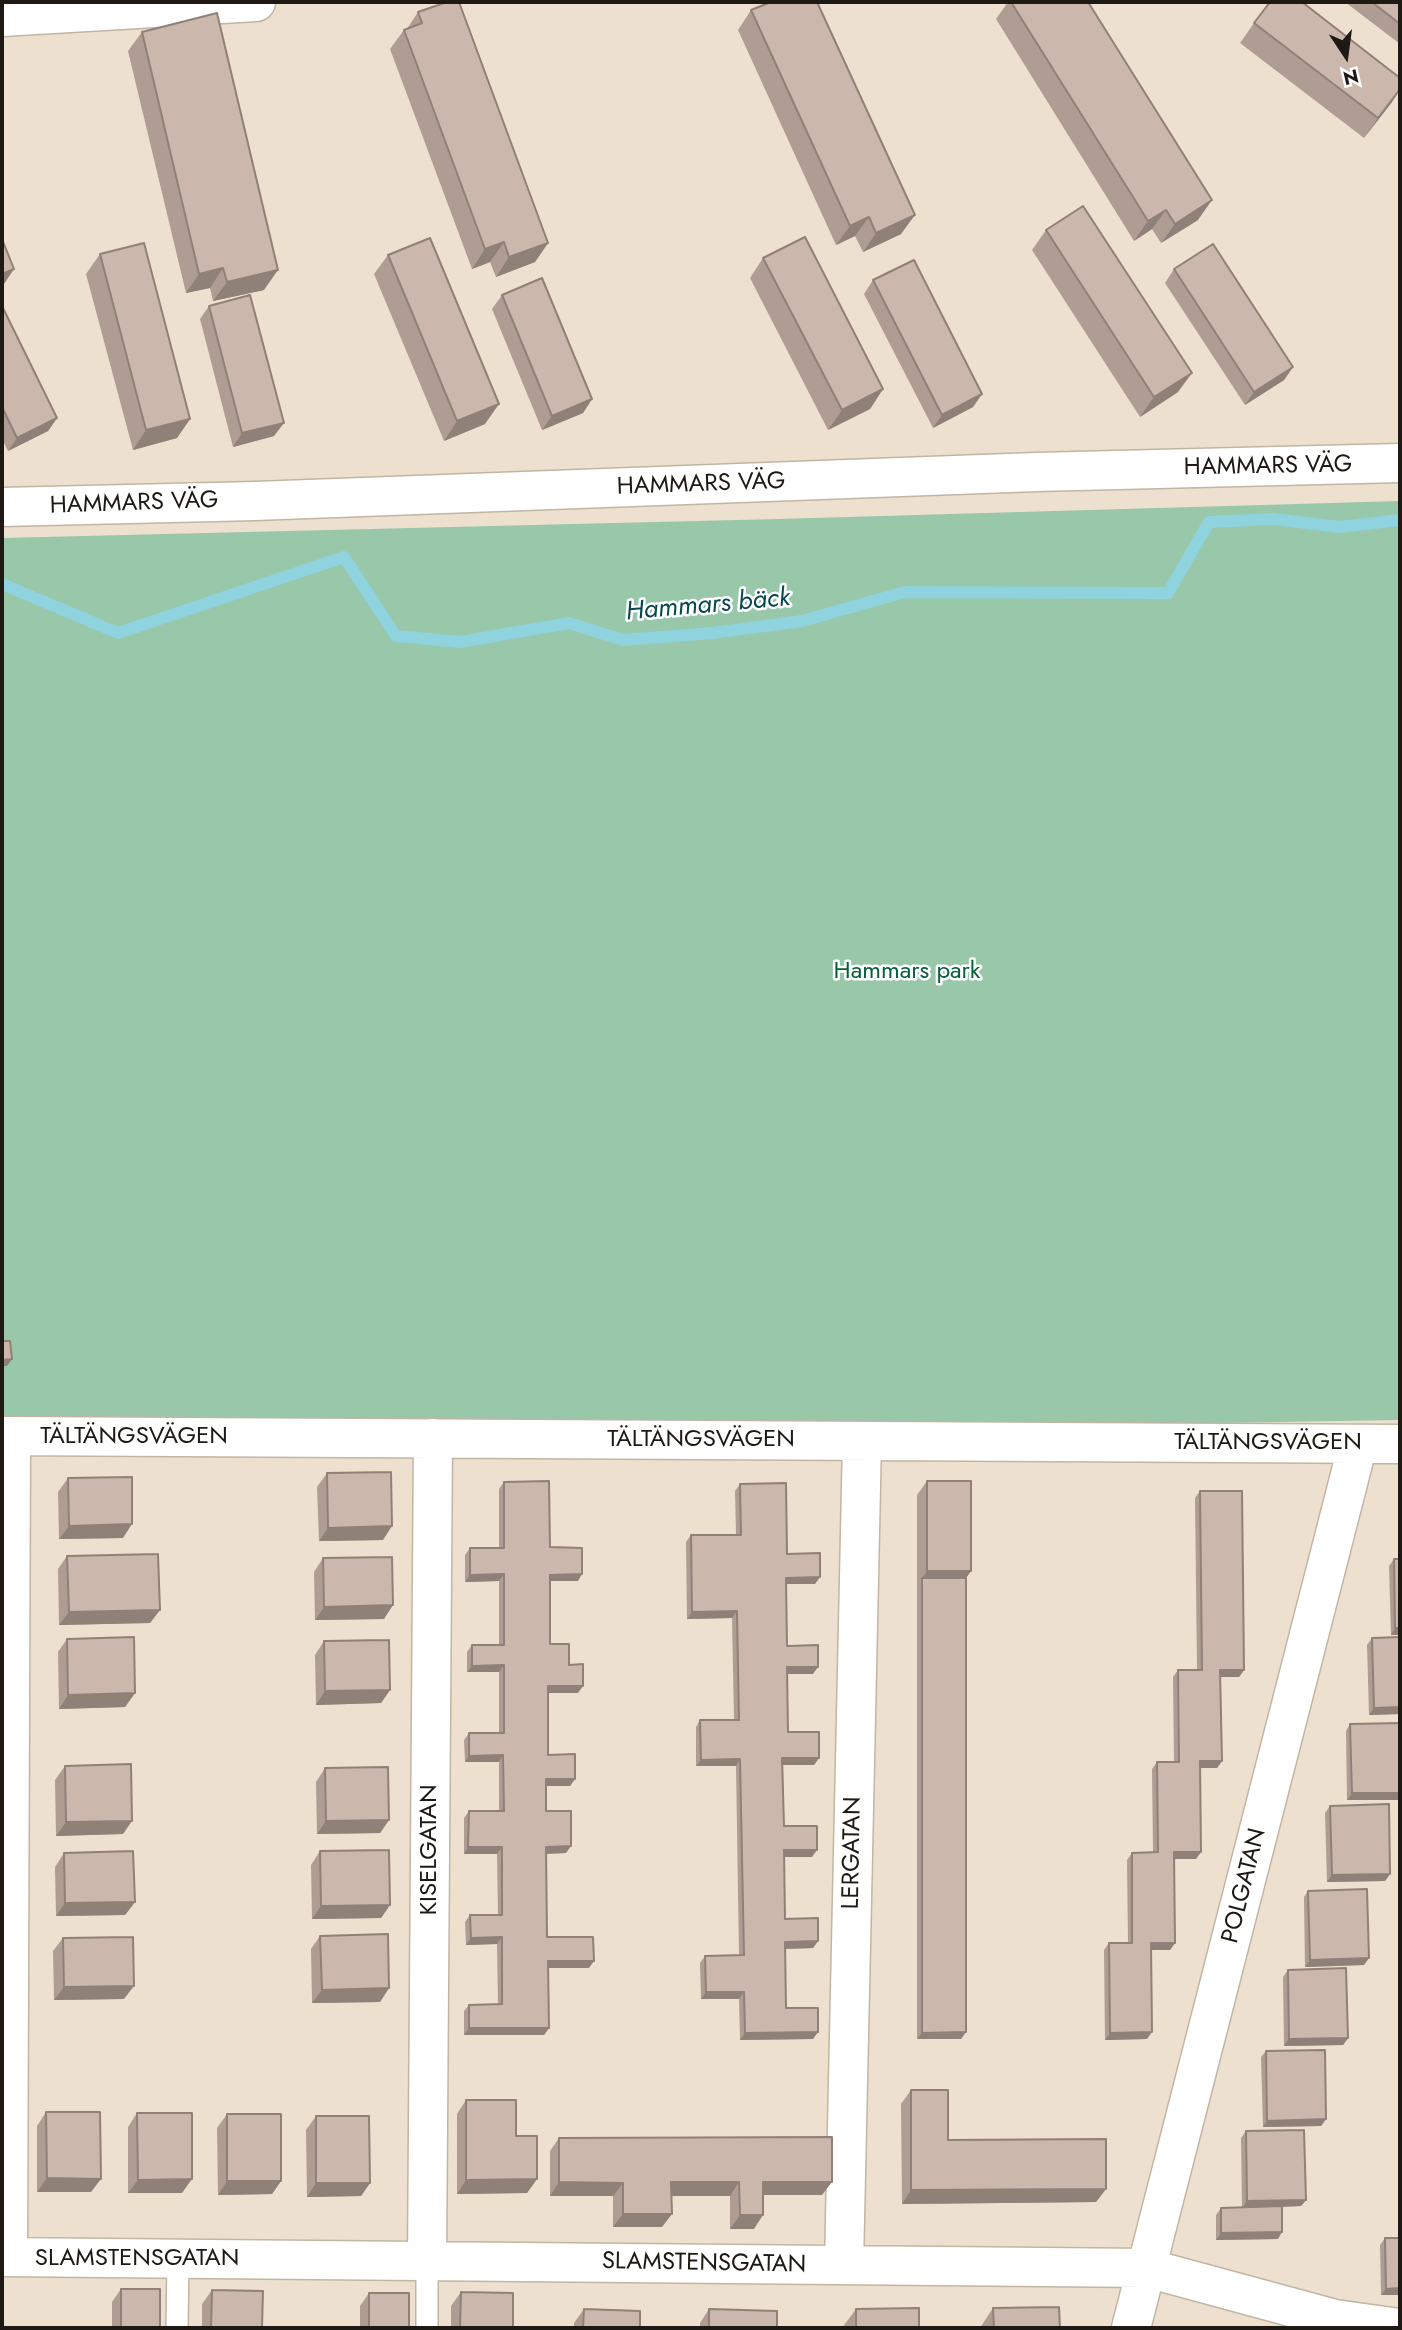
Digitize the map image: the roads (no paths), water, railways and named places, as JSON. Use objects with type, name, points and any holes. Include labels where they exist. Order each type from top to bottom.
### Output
[{"type":"street","points":[[2,17],[256,2]]},
{"type":"street","name":"HAMMARS VÄG","points":[[2,507],[1036,472],[1400,463]]},
{"type":"street","points":[[5,2258],[6,1436]]},
{"type":"street","name":"TÄLTÄNGSVÄGEN","points":[[6,1436],[1400,1444]]},
{"type":"street","name":"KISELGATAN","points":[[427,2261],[433,1438]]},
{"type":"street","name":"LERGATAN","points":[[844,2265],[862,1441]]},
{"type":"street","name":"POLGATAN","points":[[1130,2328],[1358,1444]]},
{"type":"street","name":"SLAMSTENSGATAN","points":[[5,2258],[1147,2268],[1335,2319],[1399,2328]]},
{"type":"lane","points":[[177,2328],[178,2259]]},
{"type":"lane","points":[[427,2261],[427,2328]]},
{"type":"waterway","name":"Hammars bäck","points":[[2,584],[118,633],[344,557],[396,636],[460,642],[569,623],[623,640],[712,633],[802,621],[905,592],[1168,593],[1209,522],[1273,519],[1340,527],[1400,520]]},
{"type":"park label","name":"Hammars park","points":[[907,972]]}]
